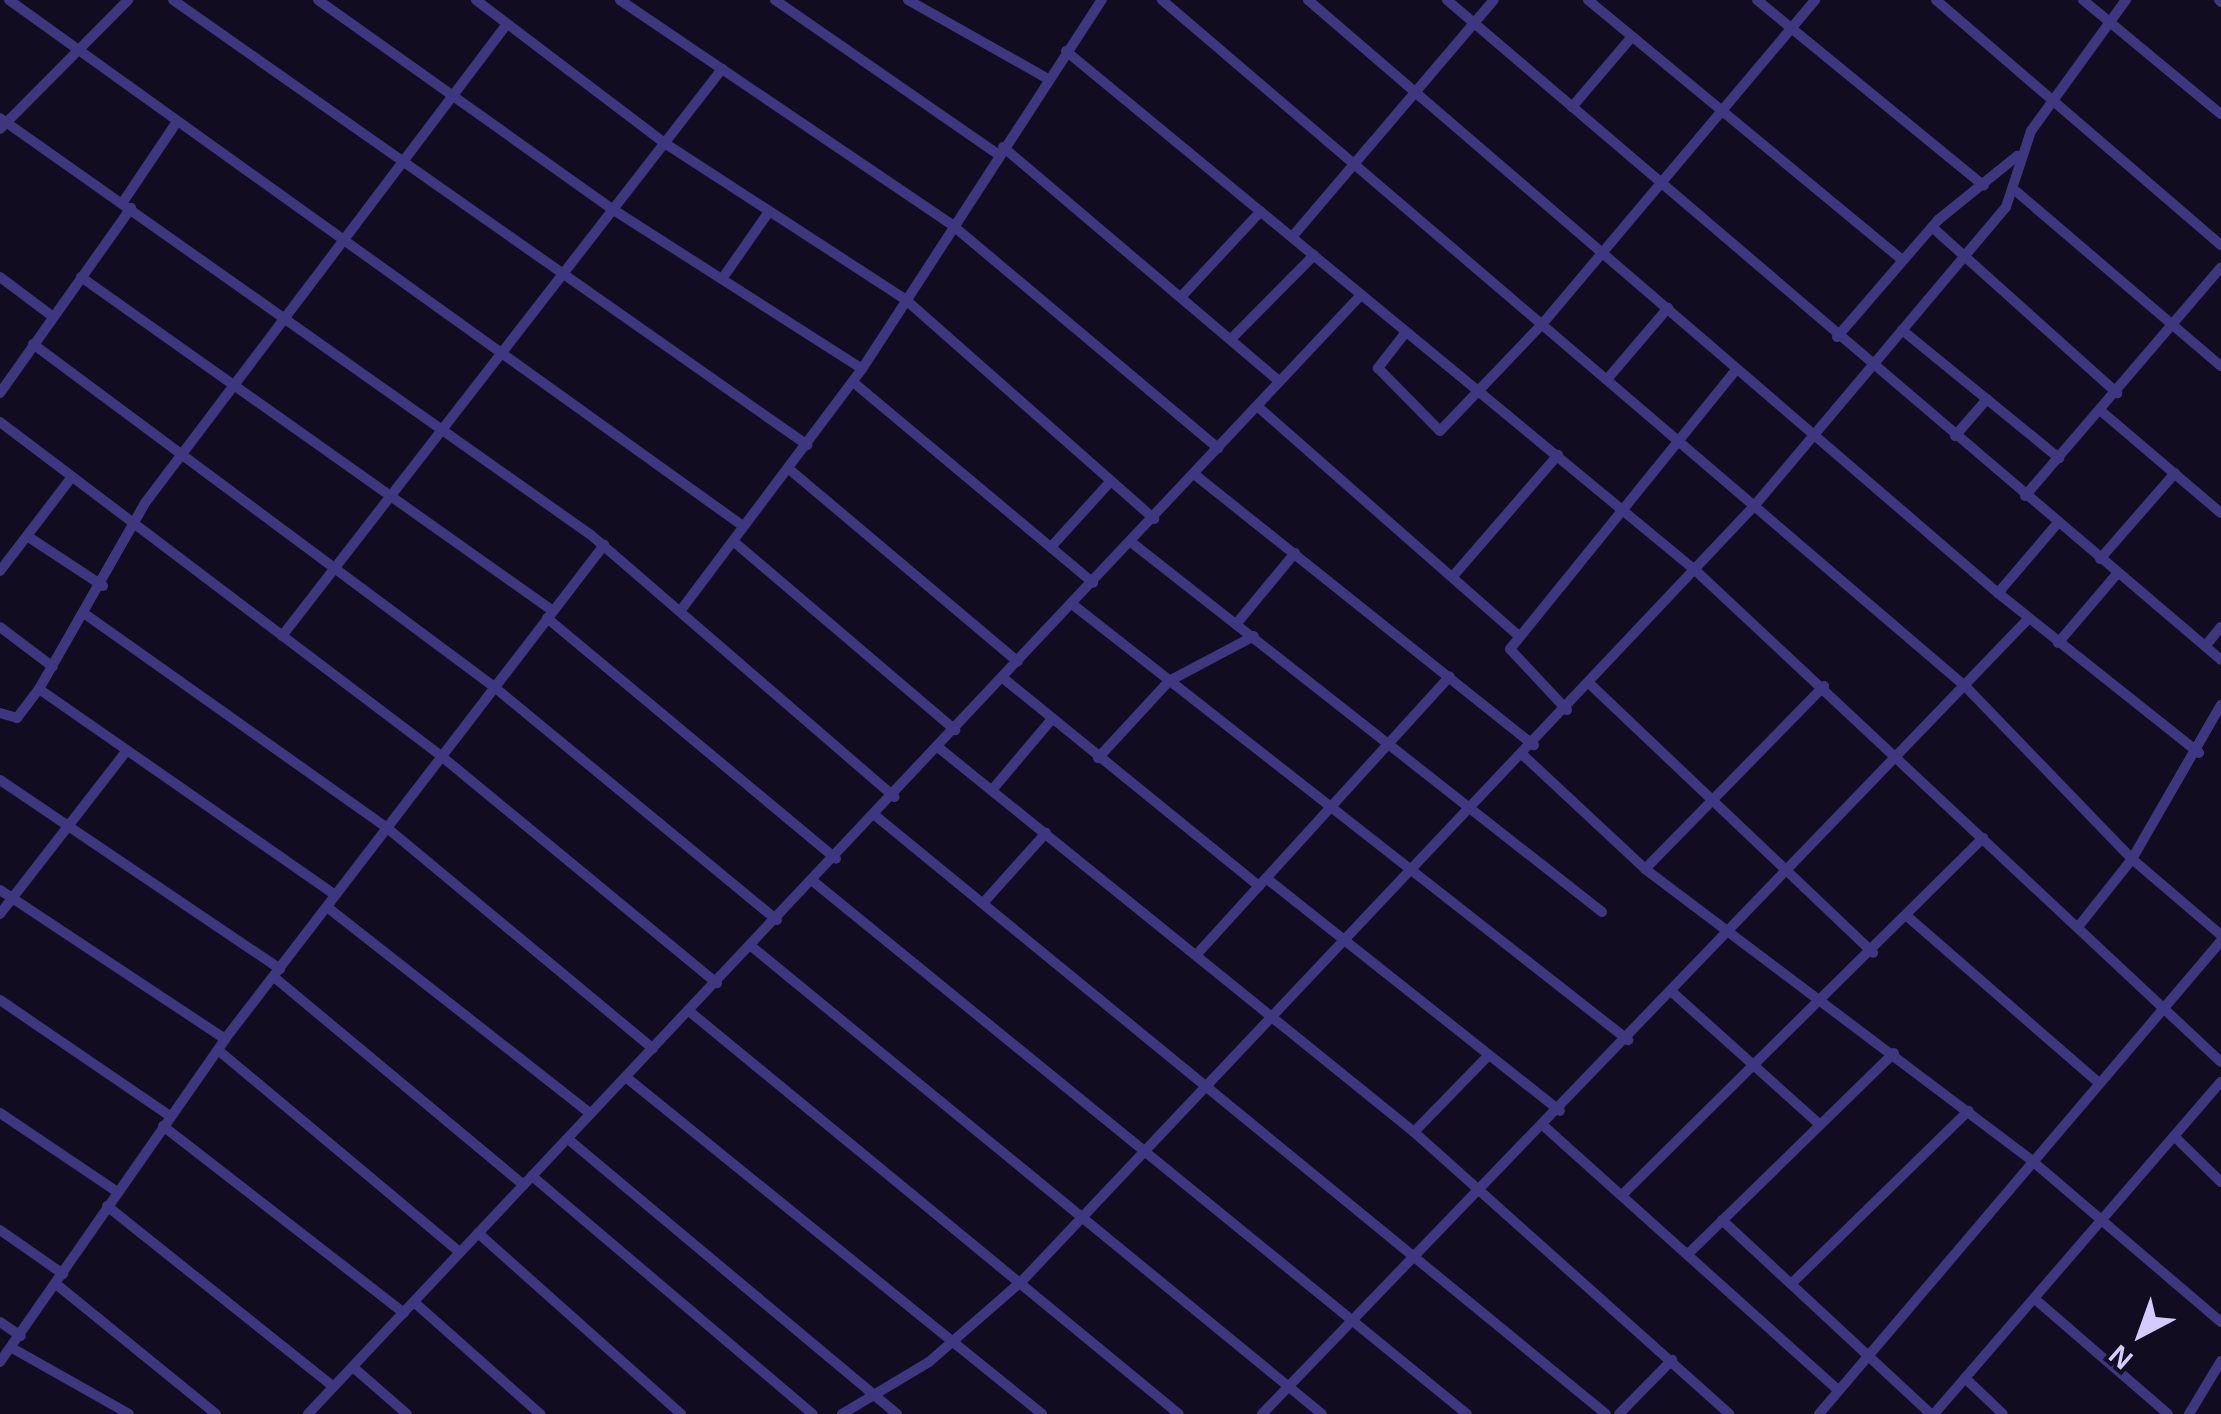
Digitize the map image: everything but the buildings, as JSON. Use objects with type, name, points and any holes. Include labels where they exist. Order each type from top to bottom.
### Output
[{"type":"street","points":[[9,0],[73,54],[743,526]]},
{"type":"street","points":[[128,0],[2,123],[445,426],[604,545],[894,797]]},
{"type":"street","points":[[173,0],[396,165],[807,446]]},
{"type":"street","points":[[318,0],[609,207],[862,369]]},
{"type":"street","points":[[476,0],[663,142],[906,300],[1154,519]]},
{"type":"street","points":[[620,0],[951,224],[1218,448]]},
{"type":"street","points":[[775,0],[1000,150],[1279,381]]},
{"type":"street","points":[[908,0],[1048,79]]},
{"type":"street","points":[[681,610],[862,369],[951,224],[1102,0]]},
{"type":"street","points":[[1162,0],[1544,322],[1966,688],[2132,859],[2221,938],[1818,1414]]},
{"type":"street","points":[[1308,0],[1998,593],[2199,753]]},
{"type":"street","points":[[1447,0],[1870,367],[2117,574],[2207,644],[2221,660]]},
{"type":"street","points":[[1292,236],[1494,0]]},
{"type":"street","points":[[1758,0],[1984,186]]},
{"type":"street","points":[[1406,332],[1378,368],[1435,430],[1480,393],[1544,322],[1815,0]]},
{"type":"street","points":[[1936,0],[2056,94],[2221,246]]},
{"type":"street","points":[[2084,0],[2221,114]]},
{"type":"street","points":[[1837,337],[1932,226],[2017,156],[2056,94],[2126,0]]},
{"type":"street","points":[[1596,2],[1717,114],[1902,260]]},
{"type":"street","points":[[0,713],[16,718],[39,690],[103,586],[133,526],[181,454],[336,242],[506,24]]},
{"type":"street","points":[[1572,107],[1631,38]]},
{"type":"street","points":[[1066,51],[1695,570],[1901,756],[2221,1062]]},
{"type":"street","points":[[282,636],[501,354],[609,207],[722,69]]},
{"type":"street","points":[[1,388],[81,277],[174,126]]},
{"type":"street","points":[[842,1414],[957,1342],[1022,1281],[1568,710],[1815,437],[2016,192],[2017,156]]},
{"type":"street","points":[[2016,192],[2171,331],[2221,366]]},
{"type":"street","points":[[1181,297],[1261,211]]},
{"type":"street","points":[[722,279],[768,213]]},
{"type":"street","points":[[1932,226],[2117,393]]},
{"type":"street","points":[[1231,340],[1314,255]]},
{"type":"street","points":[[2025,496],[2171,331],[2221,268]]},
{"type":"street","points":[[0,277],[52,316]]},
{"type":"street","points":[[81,277],[550,614],[836,859]]},
{"type":"street","points":[[308,1414],[836,859],[1361,294]]},
{"type":"street","points":[[1608,377],[1668,308]]},
{"type":"street","points":[[1902,330],[2059,458]]},
{"type":"street","points":[[33,344],[333,572],[493,686],[777,920]]},
{"type":"street","points":[[1568,710],[1514,661],[1519,636],[1736,369]]},
{"type":"street","points":[[853,382],[1093,583]]},
{"type":"street","points":[[1955,436],[1986,399]]},
{"type":"street","points":[[1256,406],[1454,575],[1519,636]]},
{"type":"street","points":[[2101,411],[2221,513]]},
{"type":"street","points":[[0,422],[440,755],[718,984]]},
{"type":"street","points":[[1454,575],[1558,455]]},
{"type":"street","points":[[789,469],[1018,662]]},
{"type":"street","points":[[2100,560],[2175,473]]},
{"type":"street","points":[[1194,474],[1534,745]]},
{"type":"street","points":[[0,571],[71,478]]},
{"type":"street","points":[[1051,547],[1110,482]]},
{"type":"street","points":[[1998,593],[2057,524]]},
{"type":"street","points":[[27,536],[103,586]]},
{"type":"street","points":[[732,541],[956,730]]},
{"type":"street","points":[[1131,542],[1391,740],[1602,912]]},
{"type":"street","points":[[0,1362],[222,1044],[604,545]]},
{"type":"street","points":[[1236,622],[1295,553]]},
{"type":"street","points":[[2058,643],[2117,574]]},
{"type":"street","points":[[1072,604],[1411,874],[1628,1040]]},
{"type":"street","points":[[85,614],[386,827],[654,1049]]},
{"type":"street","points":[[1262,1414],[1546,1128],[1966,688],[2028,618]]},
{"type":"street","points":[[0,627],[53,666]]},
{"type":"street","points":[[2207,644],[2221,627]]},
{"type":"street","points":[[1098,758],[1168,681],[1254,636]]},
{"type":"street","points":[[1198,953],[1450,676]]},
{"type":"street","points":[[1003,678],[1098,758],[1346,942],[1560,1111]]},
{"type":"street","points":[[1591,685],[1873,953]]},
{"type":"street","points":[[1644,868],[1824,686]]},
{"type":"street","points":[[39,690],[124,754],[335,895]]},
{"type":"street","points":[[2078,927],[2132,859],[2199,753],[2221,705]]},
{"type":"street","points":[[992,790],[1052,719]]},
{"type":"street","points":[[938,748],[1198,953],[1414,1132],[1730,1414]]},
{"type":"street","points":[[0,914],[124,754]]},
{"type":"street","points":[[1524,756],[1644,868],[2030,1159],[2107,1220],[2221,1322]]},
{"type":"street","points":[[0,780],[277,973],[813,1414]]},
{"type":"street","points":[[876,816],[1212,1083],[1606,1414]]},
{"type":"street","points":[[984,902],[1046,833]]},
{"type":"street","points":[[1622,1195],[1754,1063],[1873,953],[1984,838]]},
{"type":"street","points":[[814,882],[1148,1150],[1467,1414]]},
{"type":"street","points":[[0,890],[222,1044],[460,1252]]},
{"type":"street","points":[[327,907],[591,1114]]},
{"type":"street","points":[[1908,917],[2098,1082]]},
{"type":"street","points":[[751,946],[1322,1414]]},
{"type":"street","points":[[1672,992],[1819,1124]]},
{"type":"street","points":[[0,1000],[166,1121],[404,1313]]},
{"type":"street","points":[[690,1011],[1179,1414]]},
{"type":"street","points":[[1690,1252],[1894,1053]]},
{"type":"street","points":[[1414,1132],[1489,1055]]},
{"type":"street","points":[[627,1078],[1042,1414]]},
{"type":"street","points":[[1722,1220],[1932,1414],[2107,1220],[2221,1082]]},
{"type":"street","points":[[1791,1284],[1968,1111]]},
{"type":"street","points":[[0,1113],[116,1191]]},
{"type":"street","points":[[1546,1128],[1690,1252],[1838,1390]]},
{"type":"street","points":[[2177,1139],[2221,1182]]},
{"type":"street","points":[[568,1140],[897,1414]]},
{"type":"street","points":[[106,1206],[334,1387]]},
{"type":"street","points":[[0,1230],[216,1414]]},
{"type":"street","points":[[478,1233],[681,1414]]},
{"type":"street","points":[[2036,1300],[2168,1414]]},
{"type":"street","points":[[414,1302],[540,1414]]},
{"type":"street","points":[[0,1322],[21,1336]]},
{"type":"street","points":[[12,1348],[129,1414]]},
{"type":"street","points":[[1619,1414],[1672,1360]]},
{"type":"street","points":[[2190,1414],[2221,1361]]},
{"type":"street","points":[[354,1368],[407,1414]]},
{"type":"street","points":[[1965,1378],[2003,1414]]}]
